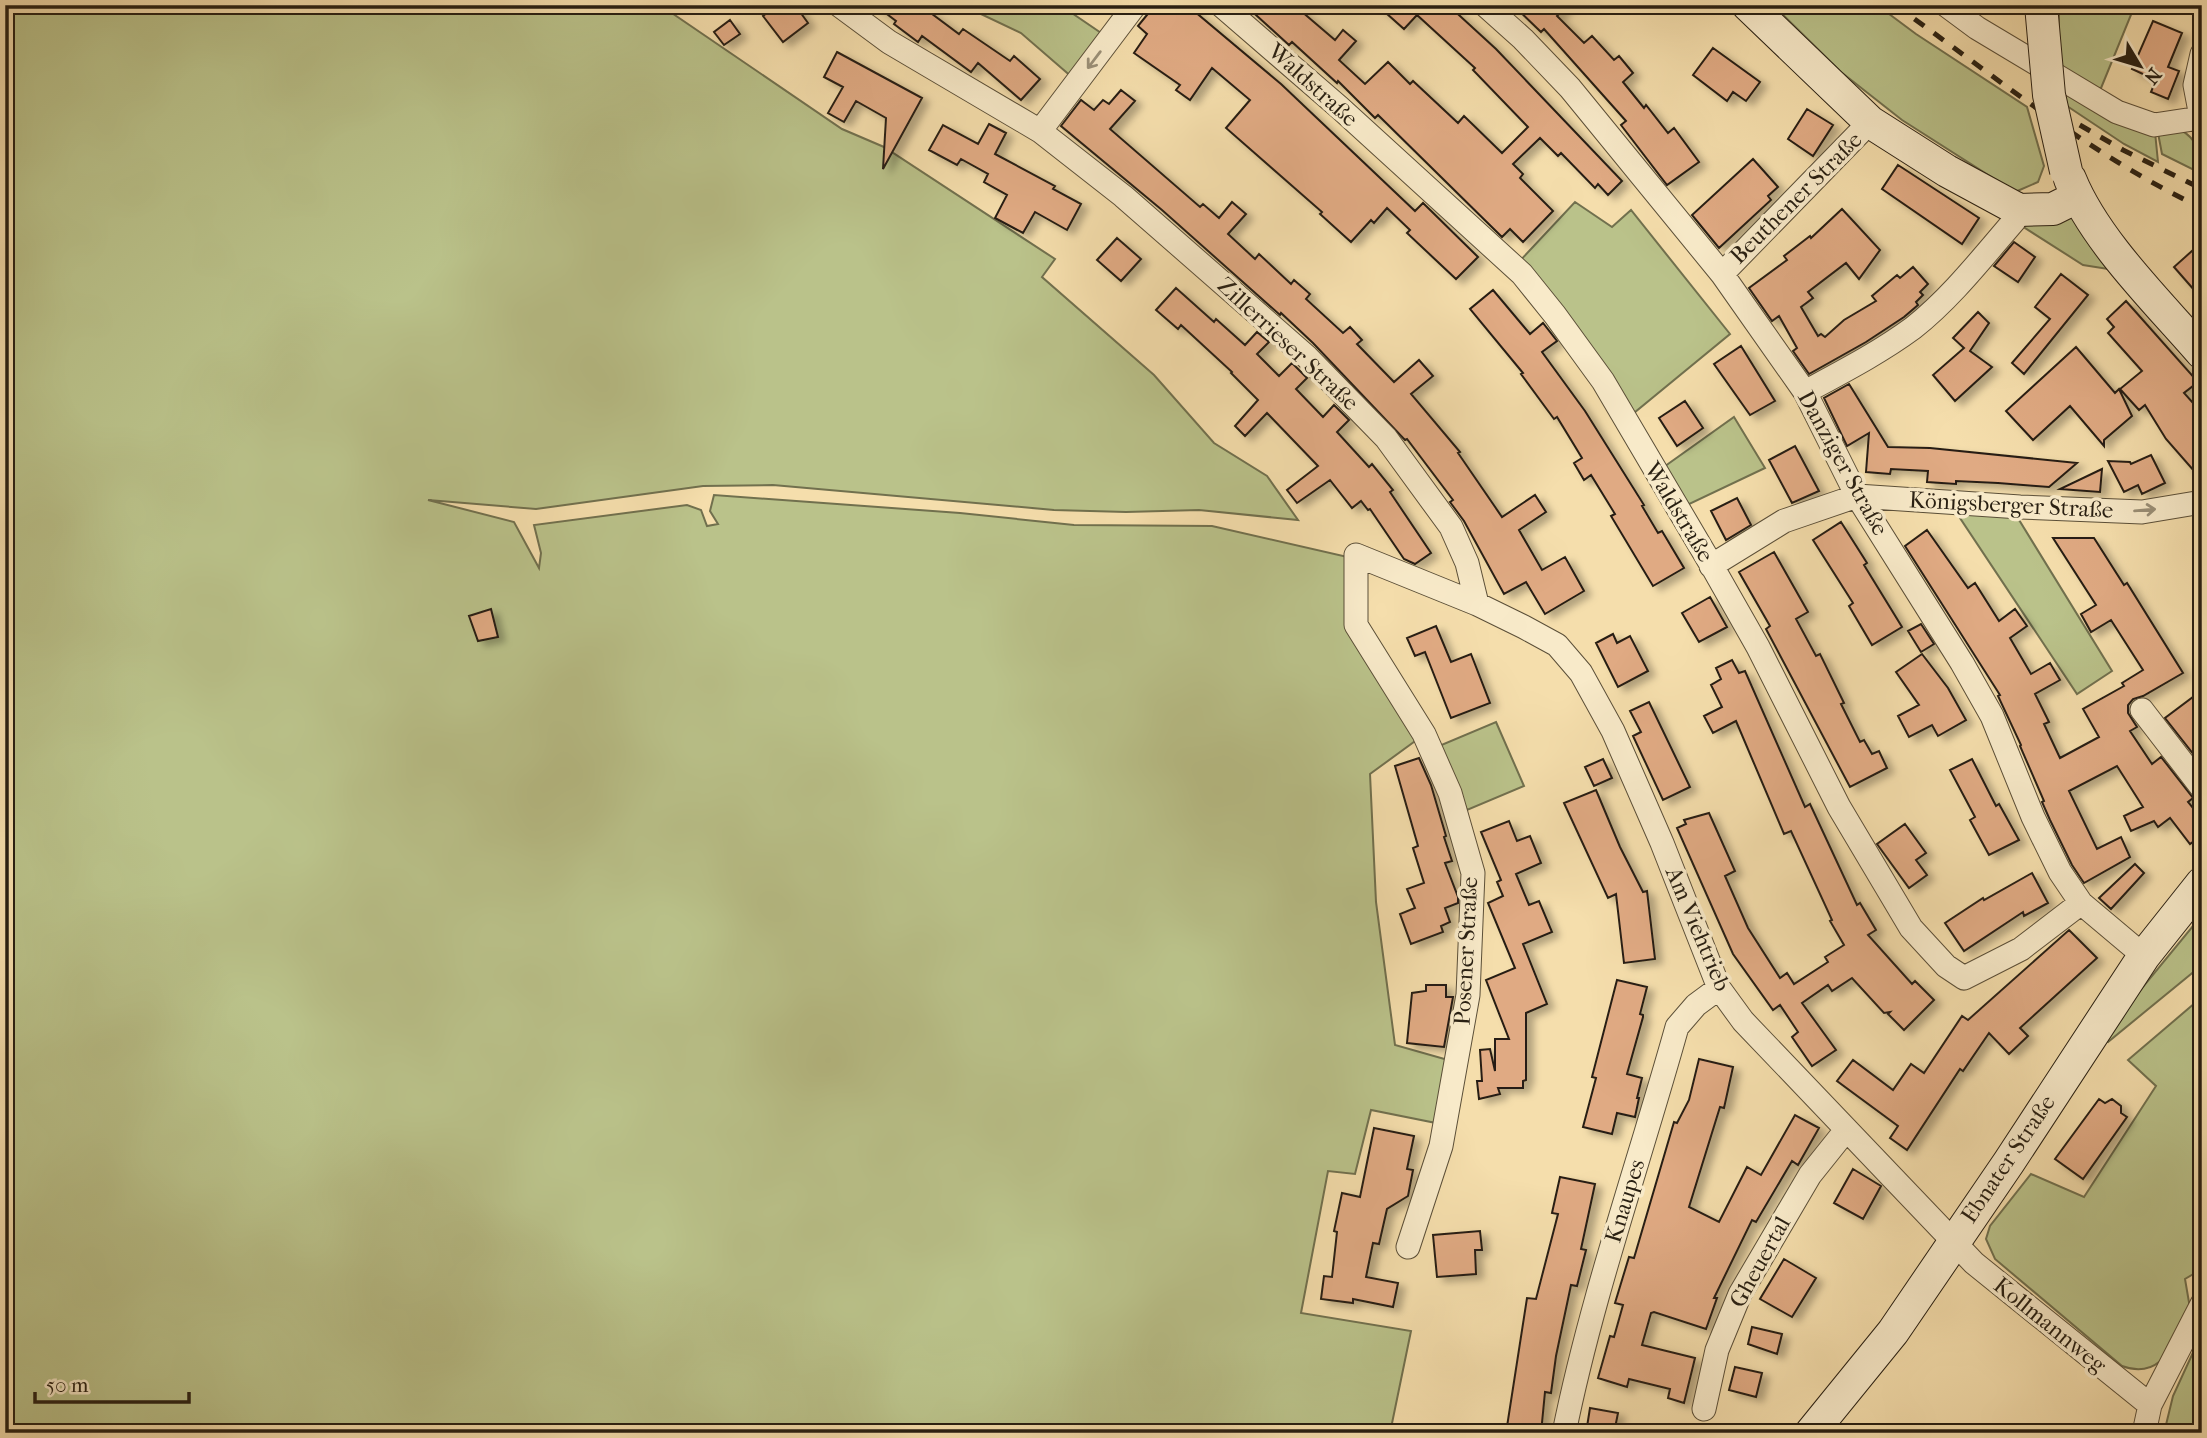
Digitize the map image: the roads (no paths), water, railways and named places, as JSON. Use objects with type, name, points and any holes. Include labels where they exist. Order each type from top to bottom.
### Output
[{"type":"main road","points":[[1748,5],[1870,122],[1947,171],[2019,210],[2053,209],[2072,184]]},
{"type":"main road","points":[[2041,5],[2049,95],[2072,184],[2105,239],[2202,353]]},
{"type":"main road","name":"Ebnater Straße","points":[[1811,1433],[1893,1332],[2144,956],[2202,883]]},
{"type":"street","name":"Zillerrieser Straße","points":[[839,5],[889,42],[1040,131],[1124,196],[1307,357],[1386,439],[1451,527],[1467,563],[1477,604]]},
{"type":"street","points":[[1040,131],[1135,5]]},
{"type":"street","name":"Waldstraße","points":[[1221,5],[1340,108],[1522,274],[1602,382],[1758,647],[1839,807],[1911,928],[1946,966],[1964,978],[2021,949],[2081,903]]},
{"type":"street","name":"Danziger Straße","points":[[1485,5],[1570,88],[1722,274],[1805,392],[1857,496],[1962,663],[1992,716],[2033,817],[2060,872],[2081,903],[2144,956]]},
{"type":"street","points":[[1947,5],[1978,28],[2117,112],[2154,125],[2201,120],[2195,85],[2202,54]]},
{"type":"street","name":"Beuthener Straße","points":[[1722,274],[1870,122]]},
{"type":"street","points":[[1805,392],[1872,356],[1914,327],[1952,292],[2014,221],[2019,210]]},
{"type":"street","name":"Königsberger Straße","points":[[1711,566],[1784,521],[1857,496],[2141,512],[2202,502]]},
{"type":"street","name":"Posener Straße","points":[[1408,1247],[1441,1146],[1468,995],[1473,873],[1450,793],[1424,734],[1356,625],[1356,555],[1477,604]]},
{"type":"street","name":"Am Viehtrieb","points":[[1477,604],[1557,645],[1581,673],[1613,731],[1662,843],[1719,988],[1743,1021],[1953,1243]]},
{"type":"street","points":[[2142,710],[2202,788]]},
{"type":"street","name":"Knaupes","points":[[1564,1433],[1595,1298],[1677,1027],[1696,1005],[1719,988]]},
{"type":"street","name":"Gheuertal","points":[[1704,1409],[1717,1350],[1740,1294],[1810,1175],[1846,1130]]},
{"type":"street","name":"Kollmannweg","points":[[1953,1243],[1974,1263],[2150,1405]]},
{"type":"street","points":[[2144,1433],[2150,1405],[2202,1304]]},
{"type":"railway","points":[[1895,5],[2082,140],[2202,208]]},
{"type":"railway","points":[[2059,113],[2123,150],[2202,189]]}]
